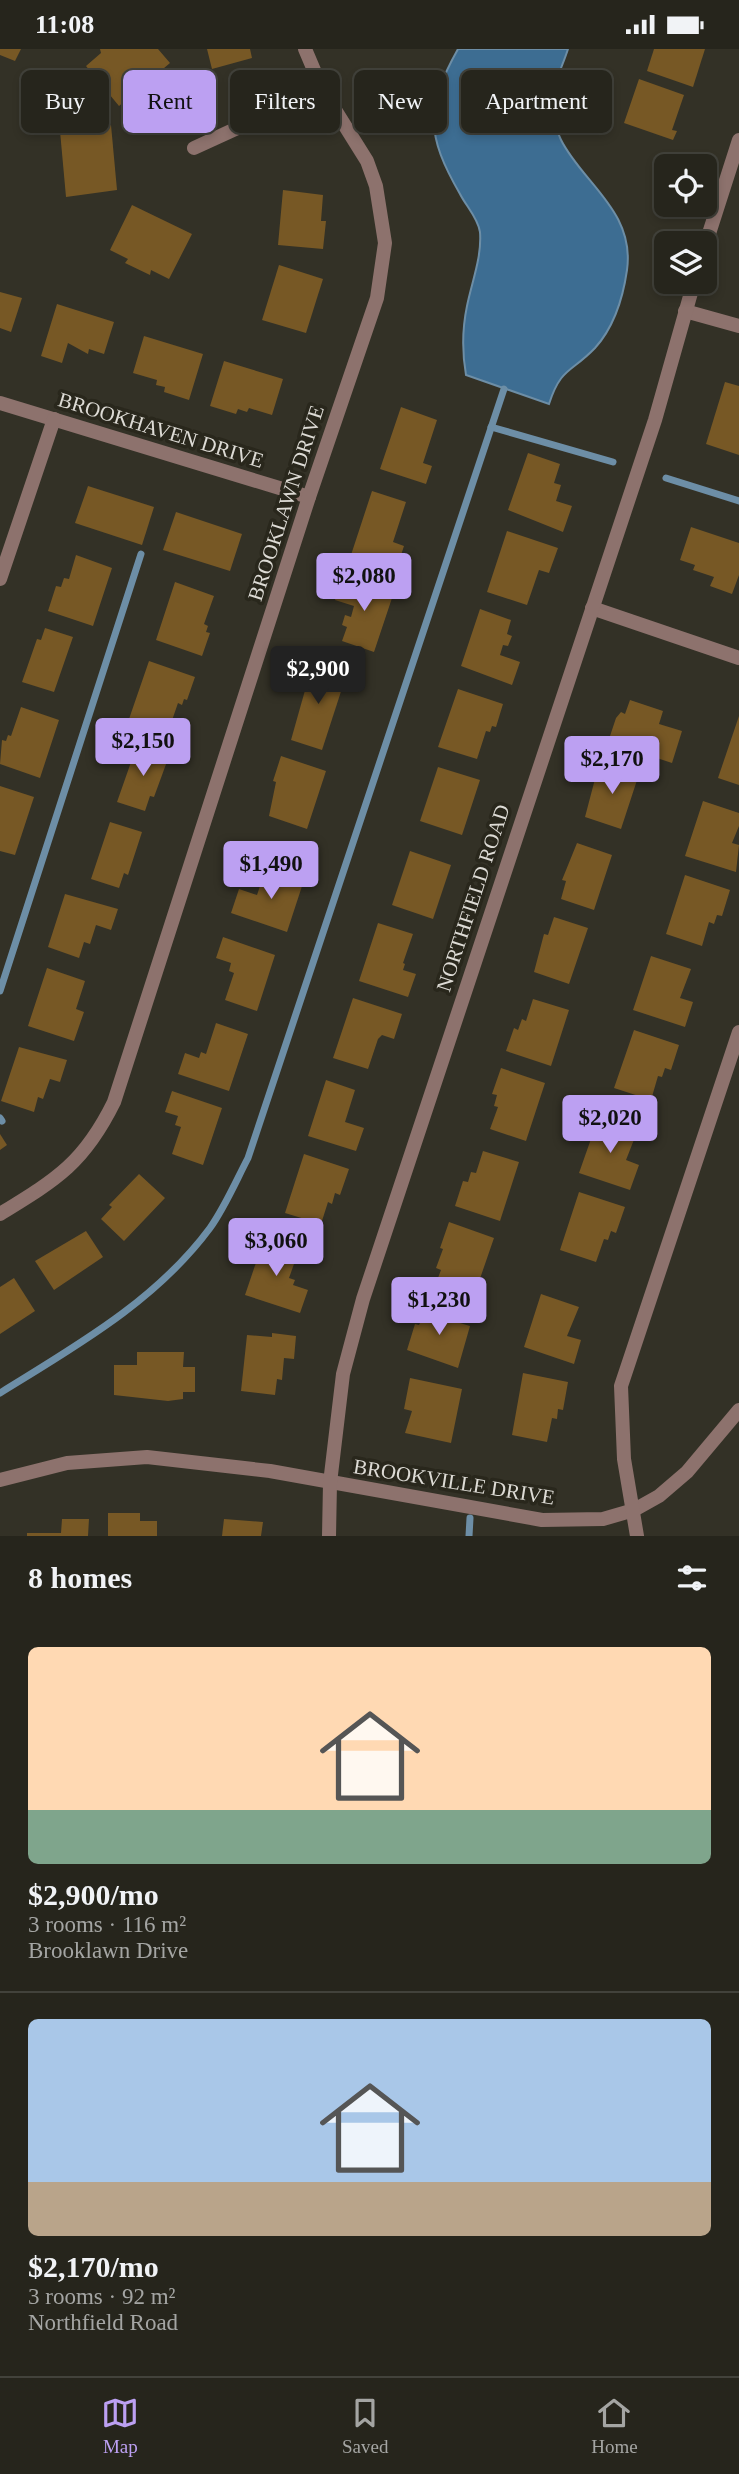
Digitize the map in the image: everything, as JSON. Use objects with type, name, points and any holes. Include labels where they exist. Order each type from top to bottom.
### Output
[{"type":"street","name":"BROOKLAWN DRIVE","points":[[305,49],[314,70]]},
{"type":"street","name":"BROOKLAWN DRIVE","points":[[0,1214],[57,1178],[77,1161],[98,1135],[114,1102],[309,497],[377,298],[385,243],[382,210],[367,161],[340,118]]},
{"type":"street","points":[[194,148],[230,131]]},
{"type":"street","points":[[710,231],[739,140]]},
{"type":"street","name":"NORTHFIELD ROAD","points":[[329,1536],[330,1483],[343,1374],[363,1299],[655,420],[690,294]]},
{"type":"street","points":[[685,311],[739,326]]},
{"type":"street","name":"BROOKHAVEN DRIVE","points":[[0,403],[309,497]]},
{"type":"street","points":[[0,579],[54,419]]},
{"type":"street","points":[[592,608],[739,658]]},
{"type":"street","points":[[637,1536],[624,1459],[621,1386],[739,1032]]},
{"type":"street","name":"BROOKVILLE DRIVE","points":[[0,1480],[67,1463],[147,1457],[270,1471],[542,1520],[603,1519],[634,1510],[659,1496],[687,1472],[739,1410]]},
{"type":"water","points":[[458,49],[568,49],[560,70],[461,70],[461,133],[559,133],[573,160],[618,219],[626,243],[627,270],[612,321],[595,348],[562,377],[549,404],[466,375],[464,324],[478,260],[480,232],[449,173],[436,138],[435,133],[447,133],[447,70]]},
{"type":"building","points":[[0,49],[21,49],[15,61],[0,55]]},
{"type":"building","points":[[100,49],[158,49],[170,63],[162,70],[123,70],[123,103],[119,106],[109,94],[109,70],[89,70],[86,66],[101,53]]},
{"type":"building","points":[[207,49],[250,49],[252,58],[212,69]]},
{"type":"building","points":[[654,49],[705,49],[693,87],[647,71]]},
{"type":"building","points":[[639,79],[684,95],[672,130],[677,131],[673,140],[624,123]]},
{"type":"building","points":[[109,125],[117,190],[66,197],[60,133],[109,133]]},
{"type":"building","points":[[283,190],[323,195],[321,221],[326,221],[323,249],[278,245]]},
{"type":"building","points":[[132,205],[192,234],[169,279],[151,270],[150,275],[125,263],[128,259],[110,250]]},
{"type":"building","points":[[279,265],[323,279],[306,333],[262,320]]},
{"type":"building","points":[[0,292],[22,298],[11,332],[0,328]]},
{"type":"building","points":[[57,304],[114,322],[104,354],[89,349],[88,354],[68,343],[62,363],[41,356]]},
{"type":"building","points":[[144,336],[203,354],[189,400],[164,392],[165,387],[156,385],[157,380],[133,373]]},
{"type":"building","points":[[224,361],[283,379],[272,415],[249,408],[247,412],[238,409],[236,414],[210,406]]},
{"type":"building","points":[[725,382],[739,386],[739,455],[706,444]]},
{"type":"building","points":[[401,407],[437,420],[423,463],[432,466],[426,484],[380,469]]},
{"type":"building","points":[[528,453],[560,464],[554,483],[561,485],[556,501],[572,506],[563,532],[508,510]]},
{"type":"building","points":[[88,486],[154,507],[142,545],[75,523]]},
{"type":"building","points":[[372,491],[406,502],[393,542],[404,546],[396,570],[351,555]]},
{"type":"building","points":[[176,512],[242,534],[230,571],[163,550]]},
{"type":"building","points":[[691,527],[739,543],[739,575],[732,594],[710,586],[714,577],[693,570],[695,565],[680,560]]},
{"type":"building","points":[[507,531],[558,548],[549,573],[539,570],[527,605],[487,592]]},
{"type":"building","points":[[76,555],[112,568],[93,626],[48,611],[56,586],[61,587],[64,578],[69,579]]},
{"type":"building","points":[[343,576],[393,595],[374,652],[342,641],[347,627],[342,625],[345,615],[351,617],[354,606],[335,600]]},
{"type":"building","points":[[175,582],[214,596],[204,624],[208,626],[206,632],[210,633],[202,656],[156,640]]},
{"type":"building","points":[[480,609],[511,620],[507,634],[512,636],[508,646],[503,645],[500,655],[520,662],[512,685],[461,666]]},
{"type":"building","points":[[45,628],[73,637],[54,692],[22,682],[37,639],[41,640]]},
{"type":"building","points":[[149,661],[195,677],[187,700],[184,699],[182,705],[178,703],[168,732],[129,719]]},
{"type":"building","points":[[313,662],[347,673],[322,750],[291,740]]},
{"type":"building","points":[[458,689],[503,704],[496,727],[492,726],[490,732],[486,731],[477,759],[438,747]]},
{"type":"building","points":[[630,700],[663,711],[659,724],[682,731],[672,763],[608,742],[616,718],[621,712],[625,714]]},
{"type":"building","points":[[21,707],[59,720],[40,778],[0,764],[2,740],[6,741],[8,735],[11,736]]},
{"type":"building","points":[[739,716],[739,785],[718,778]]},
{"type":"building","points":[[137,745],[169,756],[154,797],[150,796],[145,811],[117,802]]},
{"type":"building","points":[[281,756],[326,771],[307,829],[269,816],[276,782],[273,781]]},
{"type":"building","points":[[606,763],[639,774],[621,829],[585,817],[595,779],[600,780]]},
{"type":"building","points":[[438,767],[480,780],[462,835],[420,821]]},
{"type":"building","points":[[0,786],[34,797],[15,855],[0,851]]},
{"type":"building","points":[[703,801],[739,813],[739,826],[732,843],[739,845],[736,872],[685,856]]},
{"type":"building","points":[[110,822],[142,832],[128,875],[124,873],[119,888],[91,879]]},
{"type":"building","points":[[577,843],[612,855],[594,910],[561,899],[566,881],[562,880]]},
{"type":"building","points":[[410,851],[451,865],[433,919],[392,905]]},
{"type":"building","points":[[266,868],[304,880],[287,932],[231,913],[239,889],[257,895]]},
{"type":"building","points":[[685,875],[730,890],[722,916],[717,915],[714,924],[709,922],[702,946],[666,934]]},
{"type":"building","points":[[65,894],[118,909],[111,930],[96,925],[90,944],[84,942],[79,958],[48,947]]},
{"type":"building","points":[[554,917],[588,928],[569,984],[534,972],[544,934],[548,935]]},
{"type":"building","points":[[378,923],[413,934],[403,963],[403,970],[416,974],[408,997],[359,981]]},
{"type":"building","points":[[223,937],[275,955],[257,1011],[225,1000],[234,973],[229,971],[231,963],[216,958]]},
{"type":"building","points":[[651,956],[691,969],[680,998],[693,1002],[685,1027],[633,1010]]},
{"type":"building","points":[[47,968],[85,981],[76,1009],[84,1012],[74,1041],[28,1026]]},
{"type":"building","points":[[353,998],[402,1014],[394,1039],[382,1035],[378,1039],[368,1069],[333,1058]]},
{"type":"building","points":[[533,999],[569,1010],[551,1066],[506,1051],[514,1028],[518,1030],[522,1019],[526,1021]]},
{"type":"building","points":[[216,1023],[248,1034],[229,1091],[178,1074],[185,1053],[199,1058],[201,1052],[206,1054]]},
{"type":"building","points":[[634,1030],[679,1045],[671,1070],[665,1068],[662,1077],[658,1076],[651,1100],[614,1088]]},
{"type":"building","points":[[19,1047],[67,1060],[60,1082],[50,1079],[43,1099],[38,1097],[34,1112],[1,1101]]},
{"type":"building","points":[[501,1068],[545,1083],[526,1141],[490,1129],[498,1107],[494,1106],[497,1095],[492,1094]]},
{"type":"building","points":[[326,1080],[355,1090],[345,1122],[364,1128],[356,1151],[308,1136]]},
{"type":"building","points":[[172,1091],[222,1108],[203,1165],[172,1154],[181,1127],[175,1125],[178,1116],[165,1112]]},
{"type":"building","points":[[598,1119],[637,1132],[626,1160],[639,1165],[630,1190],[579,1173]]},
{"type":"building","points":[[0,1134],[7,1145],[0,1150]]},
{"type":"building","points":[[483,1151],[519,1162],[500,1221],[455,1206],[463,1181],[468,1182],[471,1172],[476,1173]]},
{"type":"building","points":[[304,1154],[349,1169],[340,1195],[335,1193],[332,1204],[328,1202],[321,1224],[285,1213]]},
{"type":"building","points":[[139,1174],[165,1198],[124,1241],[101,1219],[112,1207],[109,1205]]},
{"type":"building","points":[[579,1192],[625,1207],[616,1233],[611,1231],[608,1240],[604,1239],[596,1262],[560,1250]]},
{"type":"building","points":[[449,1222],[494,1238],[474,1296],[436,1283],[441,1270],[436,1268],[443,1249],[440,1248]]},
{"type":"building","points":[[86,1231],[103,1257],[54,1290],[35,1261]]},
{"type":"building","points":[[264,1239],[299,1250],[289,1278],[295,1280],[293,1285],[308,1290],[300,1313],[245,1295]]},
{"type":"building","points":[[14,1278],[35,1311],[0,1334],[0,1287]]},
{"type":"building","points":[[541,1294],[579,1307],[567,1336],[581,1340],[574,1364],[524,1347]]},
{"type":"building","points":[[422,1306],[454,1315],[453,1321],[470,1326],[458,1368],[407,1350],[415,1324],[419,1325],[421,1321],[418,1320]]},
{"type":"building","points":[[272,1333],[296,1336],[294,1359],[284,1358],[282,1380],[277,1379],[275,1395],[241,1391],[247,1335],[272,1337]]},
{"type":"building","points":[[137,1352],[184,1352],[183,1367],[195,1367],[195,1392],[183,1392],[183,1399],[168,1401],[114,1395],[114,1365],[137,1365]]},
{"type":"building","points":[[523,1373],[568,1382],[563,1410],[558,1409],[557,1419],[552,1418],[547,1442],[512,1435]]},
{"type":"building","points":[[410,1378],[462,1389],[451,1443],[405,1433],[412,1411],[404,1409]]},
{"type":"building","points":[[108,1513],[140,1513],[140,1521],[157,1521],[157,1536],[108,1536]]},
{"type":"building","points":[[62,1519],[89,1519],[88,1536],[27,1536],[27,1533],[61,1533]]},
{"type":"building","points":[[224,1519],[263,1522],[261,1536],[222,1536]]},
{"type":"waterway","points":[[0,1393],[86,1339],[140,1300],[189,1254],[210,1228],[230,1194],[248,1158],[504,389]]},
{"type":"waterway","points":[[491,427],[613,462]]},
{"type":"waterway","points":[[666,478],[739,501]]},
{"type":"waterway","points":[[0,991],[141,554]]},
{"type":"waterway","points":[[469,1536],[470,1518]]}]
